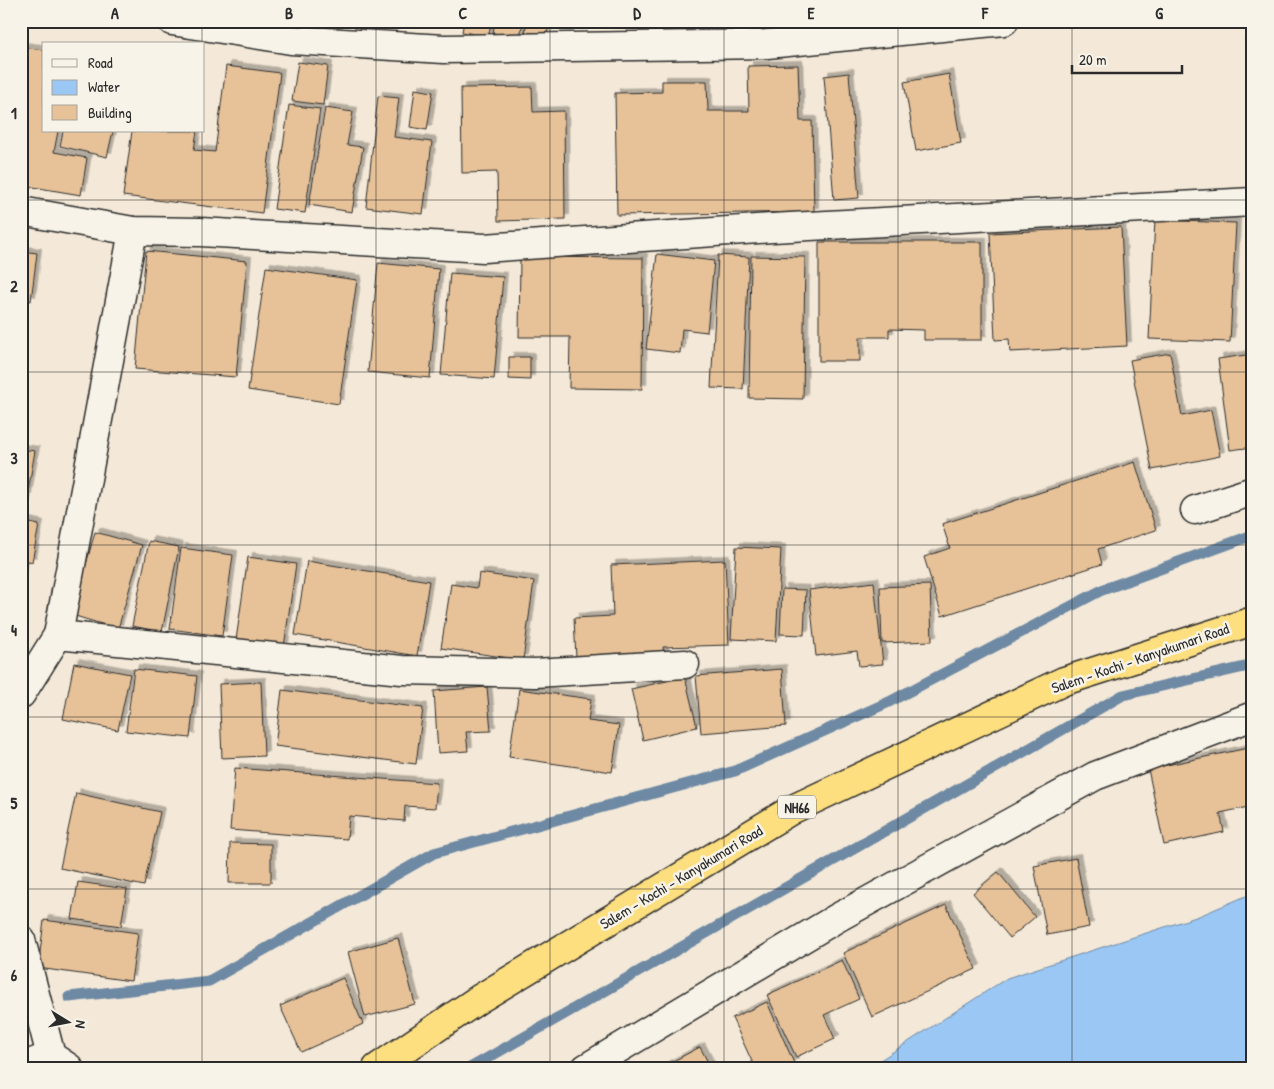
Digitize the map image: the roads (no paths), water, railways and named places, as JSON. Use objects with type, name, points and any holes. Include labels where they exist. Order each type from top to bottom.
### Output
[{"type":"highway","name":"Salem - Kochi - Kanyakumari Road","points":[[377,1068],[479,999],[793,809],[1064,681],[1253,621]]},
{"type":"street","points":[[172,21],[291,40],[444,49],[767,44],[1004,21]]},
{"type":"street","points":[[21,211],[133,230],[484,248],[772,228],[1253,202]]},
{"type":"street","points":[[21,694],[58,635],[133,230]]},
{"type":"street","points":[[1195,510],[1253,491]]},
{"type":"street","points":[[58,635],[402,670],[535,673],[685,664]]},
{"type":"street","points":[[586,1068],[837,918],[1094,776],[1253,716]]},
{"type":"street","points":[[21,940],[60,1062],[21,1067]]},
{"type":"water","points":[[1253,893],[1253,1068],[868,1068],[1007,978],[1199,916]]},
{"type":"waterway","points":[[69,997],[209,981],[434,853],[735,771],[889,702],[1102,590],[1253,535]]},
{"type":"waterway","points":[[470,1068],[1123,695],[1253,665]]}]
